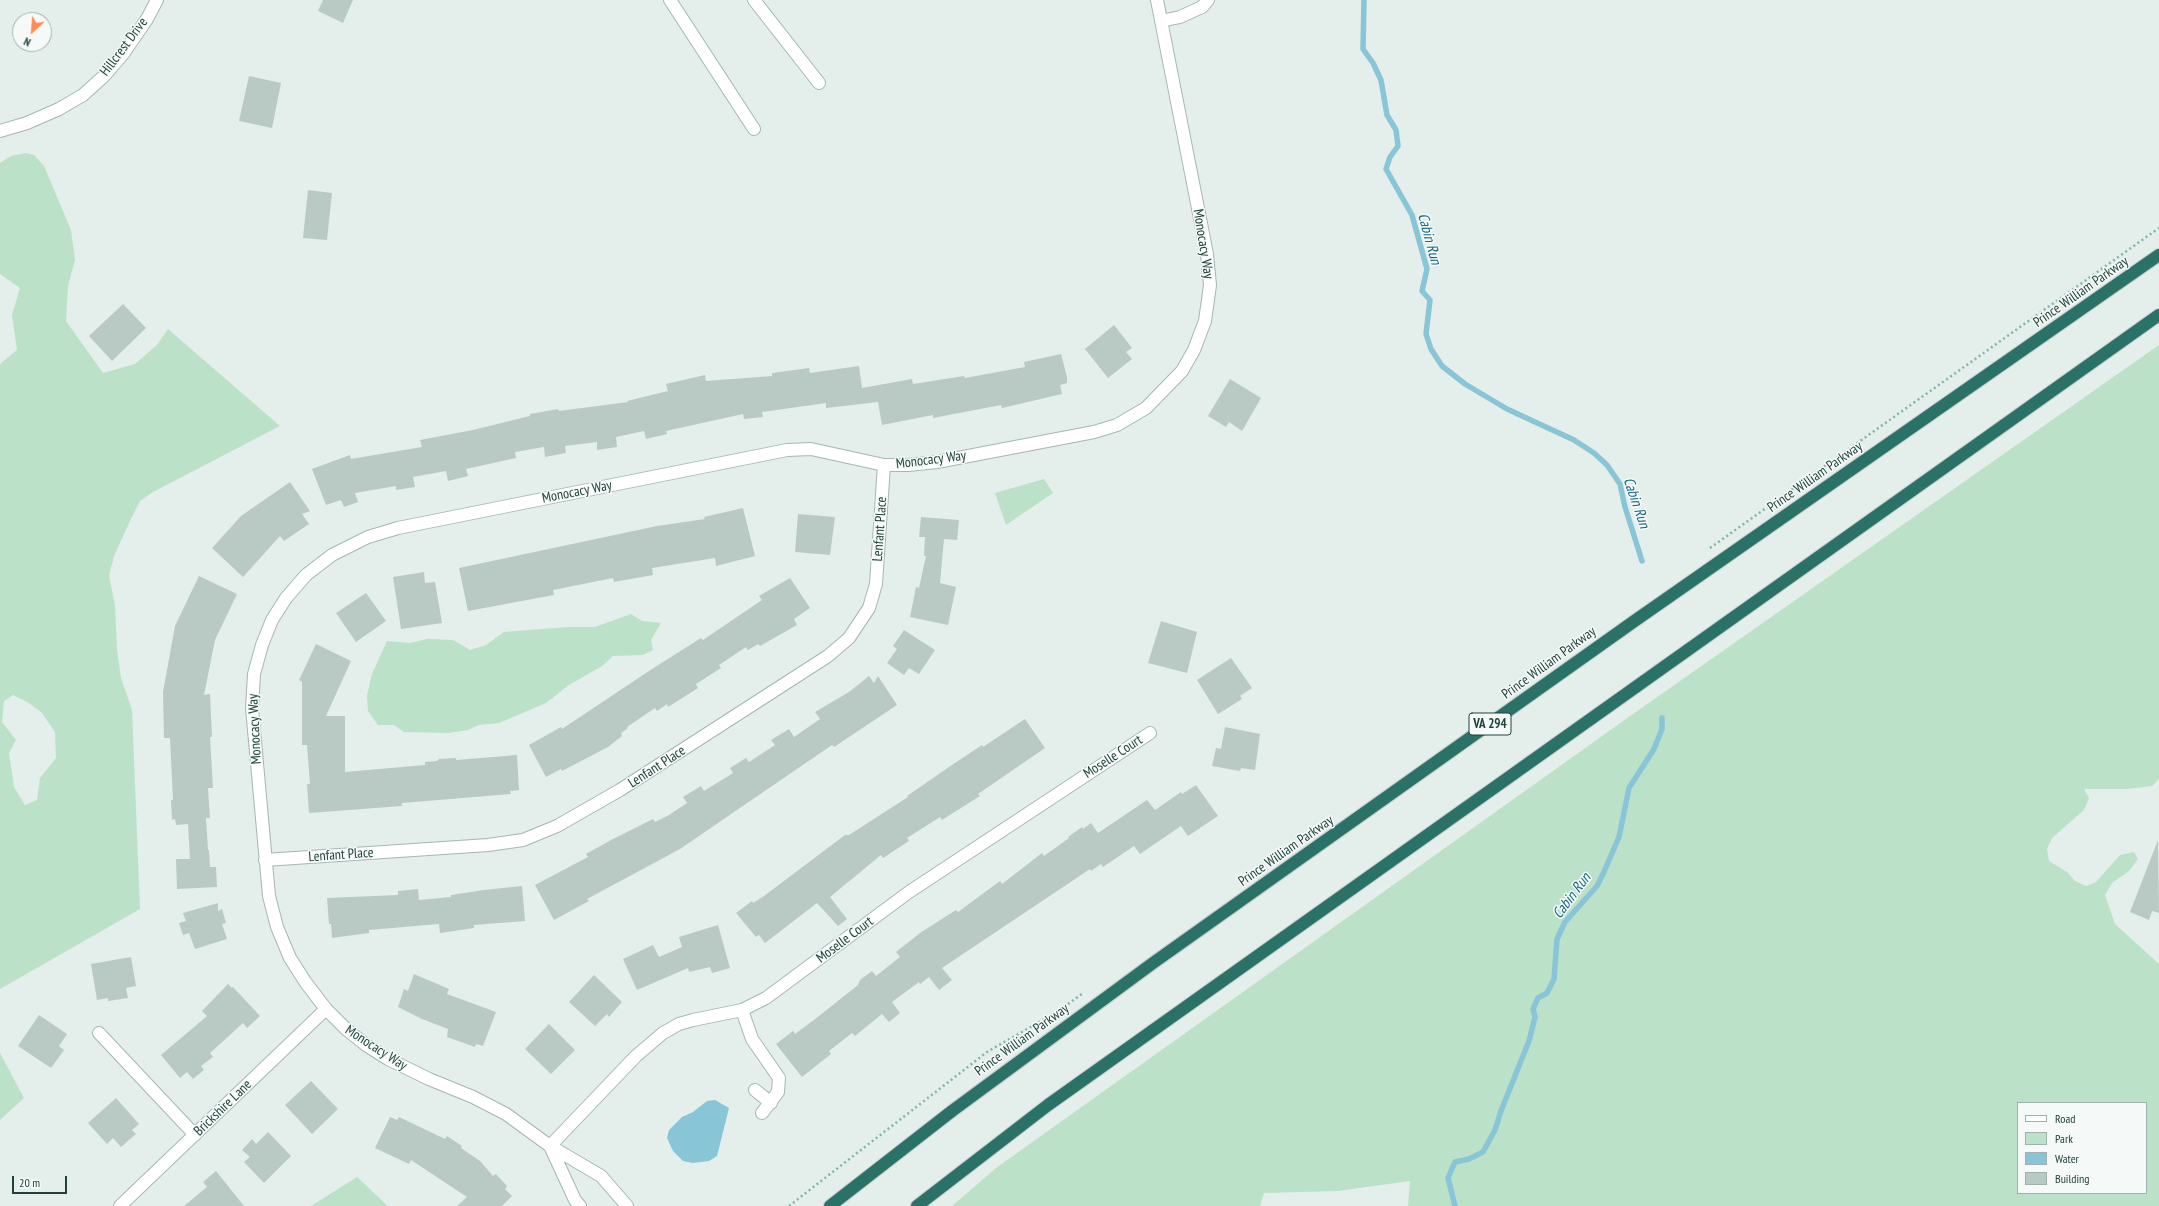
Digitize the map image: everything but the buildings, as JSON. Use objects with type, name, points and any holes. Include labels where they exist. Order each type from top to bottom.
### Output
[{"type":"highway","name":"Prince William Parkway","points":[[830,1206],[952,1111],[1152,963],[1632,622],[2159,256]]},
{"type":"highway","points":[[917,1206],[1087,1078],[2159,315]]},
{"type":"street","name":"Hillcrest Drive","points":[[0,131],[27,123],[59,109],[83,94],[104,76],[123,54],[147,19],[157,0]]},
{"type":"street","points":[[670,0],[754,129]]},
{"type":"street","points":[[754,0],[819,83]]},
{"type":"street","name":"Monocacy Way","points":[[627,1206],[601,1176],[550,1146],[506,1114],[388,1059],[346,1029],[326,1009],[306,983],[290,958],[277,927],[270,896],[265,860],[252,708],[254,674],[262,645],[272,620],[286,598],[306,575],[332,555],[368,537],[398,528],[787,450],[811,449],[884,465],[908,465],[936,462],[1094,432],[1117,425],[1146,408],[1182,371],[1194,350],[1205,321],[1210,285],[1207,254],[1157,0]]},
{"type":"street","points":[[1162,21],[1180,17],[1202,7],[1208,0]]},
{"type":"street","name":"Lenfant Place","points":[[265,860],[501,844],[523,840],[538,836],[627,786],[828,656],[849,638],[869,608],[876,584],[884,465]]},
{"type":"street","name":"Moselle Court","points":[[550,1146],[636,1056],[663,1033],[679,1024],[742,1010],[781,988],[909,892],[1150,733]]},
{"type":"street","name":"Brickshire Lane","points":[[120,1206],[326,1009]]},
{"type":"street","points":[[742,1010],[752,1039],[779,1078],[778,1092],[762,1113]]},
{"type":"street","points":[[99,1034],[196,1134]]},
{"type":"street","points":[[755,1090],[770,1103]]},
{"type":"street","name":"Monocacy Way","points":[[550,1146],[575,1200],[580,1206]]},
{"type":"green space","points":[[26,153],[34,155],[44,166],[71,230],[75,260],[68,286],[66,321],[103,373],[135,364],[157,345],[168,329],[280,426],[153,492],[140,501],[130,521],[114,556],[109,576],[115,605],[117,650],[121,678],[132,710],[140,909],[0,989],[0,364],[17,350],[12,315],[20,288],[0,274],[0,163],[11,156]],"holes":[[[13,695],[29,703],[42,713],[55,732],[56,758],[40,778],[37,800],[25,805],[14,787],[9,753],[16,740],[2,722],[4,701]]]},
{"type":"green space","points":[[2159,345],[2159,779],[2152,786],[2127,789],[2084,789],[2089,798],[2084,810],[2052,838],[2047,849],[2049,861],[2067,872],[2075,881],[2086,886],[2096,882],[2120,855],[2134,852],[2138,859],[2129,871],[2112,883],[2105,895],[2115,924],[2159,964],[2159,1206],[1408,1206],[1410,1181],[1338,1191],[1264,1193],[1260,1206],[952,1206],[996,1168],[1633,714]]},
{"type":"green space","points":[[1044,479],[1053,493],[1006,525],[995,493]]},
{"type":"green space","points":[[631,614],[642,621],[661,623],[651,640],[653,650],[643,655],[613,656],[602,666],[569,685],[546,703],[499,723],[479,725],[468,730],[449,733],[404,732],[394,725],[378,725],[368,711],[367,696],[372,674],[387,641],[410,643],[427,639],[453,640],[470,650],[486,645],[504,632],[568,627],[595,627]]},
{"type":"green space","points":[[0,1053],[24,1098],[0,1120]]},
{"type":"green space","points":[[357,1177],[388,1206],[311,1206]]},
{"type":"water","points":[[715,1100],[729,1108],[717,1156],[709,1161],[693,1163],[683,1161],[673,1151],[667,1138],[669,1130],[682,1117],[693,1112],[707,1101]]},
{"type":"waterway","name":"Cabin Run","points":[[1364,0],[1363,49],[1373,63],[1381,80],[1387,115],[1396,130],[1398,146],[1390,157],[1386,169],[1412,215],[1427,269],[1422,291],[1430,300],[1426,334],[1431,349],[1442,366],[1465,384],[1507,409],[1574,440],[1594,453],[1607,465],[1620,484],[1625,507],[1642,561]]},
{"type":"waterway","name":"Cabin Run","points":[[1455,1206],[1448,1178],[1455,1162],[1469,1159],[1483,1152],[1495,1130],[1529,1041],[1535,1017],[1533,1009],[1538,998],[1547,993],[1554,979],[1557,939],[1565,922],[1597,886],[1603,874],[1619,837],[1629,788],[1654,749],[1662,729],[1662,718]]}]
